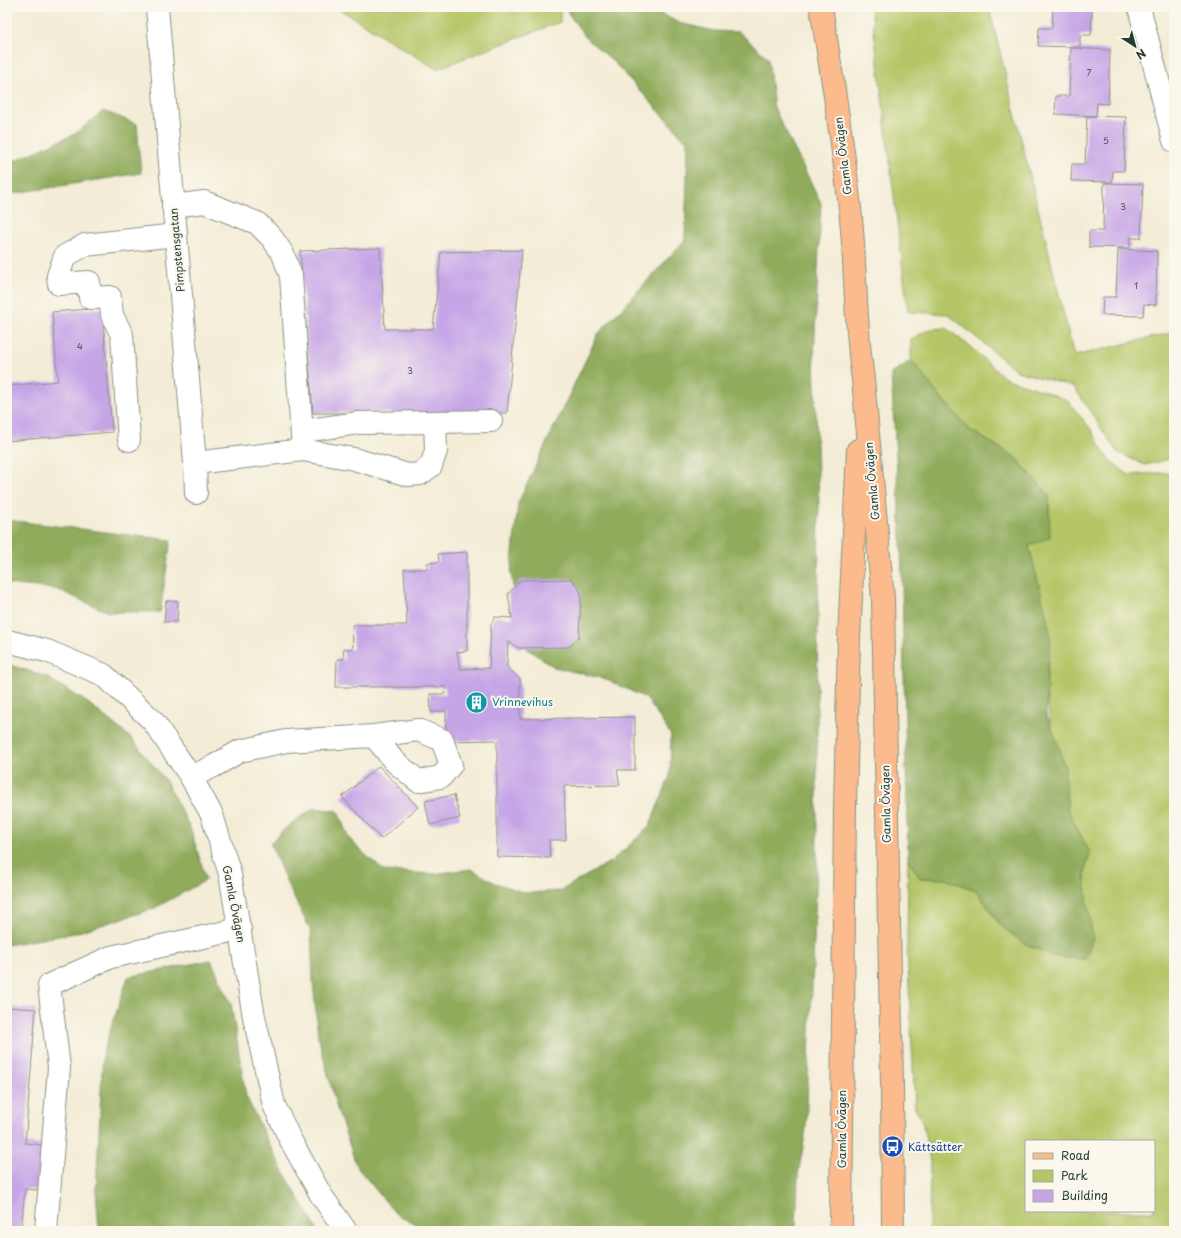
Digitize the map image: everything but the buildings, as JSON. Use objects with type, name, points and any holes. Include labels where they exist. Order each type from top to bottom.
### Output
[{"type":"main road","name":"Gamla Övägen","points":[[821,7],[840,123],[850,211],[859,350],[863,378],[882,599],[893,1231]]},
{"type":"main road","name":"Gamla Övägen","points":[[841,1231],[845,806],[849,630],[856,482],[863,378]]},
{"type":"street","name":"Pimpstensgatan","points":[[157,7],[195,463],[196,493]]},
{"type":"street","points":[[1139,7],[1174,140]]},
{"type":"street","points":[[173,206],[204,202],[256,223],[272,238],[283,254],[291,276],[303,440]]},
{"type":"street","points":[[129,440],[122,335],[112,315],[110,297],[90,298],[89,282],[59,284],[58,276],[65,256],[84,245],[176,235]]},
{"type":"street","points":[[195,463],[303,440],[358,423],[492,421]]},
{"type":"street","points":[[303,440],[354,459],[408,475],[420,474],[431,466],[436,451],[435,422]]},
{"type":"street","name":"Gamla Övägen","points":[[7,641],[47,650],[104,675],[153,721],[192,777],[212,815],[230,874],[254,1017],[274,1105],[290,1139],[321,1195],[346,1231]]},
{"type":"street","points":[[192,777],[240,751],[286,741],[374,736]]},
{"type":"street","points":[[46,1231],[59,1067],[49,985],[111,957],[240,929]]},
{"type":"green space","points":[[336,7],[560,7],[560,22],[436,69]]},
{"type":"green space","points":[[568,7],[649,7],[679,23],[714,31],[739,32],[768,58],[774,108],[821,203],[814,358],[819,505],[817,869],[806,1129],[798,1175],[796,1231],[425,1231],[395,1213],[357,1167],[337,1109],[318,1036],[313,982],[311,931],[290,890],[270,843],[290,824],[314,808],[338,811],[348,837],[360,850],[384,871],[433,874],[471,869],[495,883],[526,893],[560,891],[613,860],[649,827],[670,776],[671,735],[646,698],[605,679],[554,667],[522,645],[511,573],[518,503],[598,334],[685,240],[688,143],[611,59],[587,39],[568,13]]},
{"type":"green space","points":[[871,7],[989,7],[1074,356],[1174,332],[1174,458],[1145,465],[1117,452],[1074,387],[1017,371],[948,314],[908,312]]},
{"type":"green space","points":[[103,111],[137,124],[141,173],[11,194],[7,196],[7,160],[16,160],[75,134]]},
{"type":"green space","points":[[946,328],[968,345],[1005,378],[1067,400],[1090,428],[1108,459],[1129,475],[1174,472],[1174,1231],[929,1231],[930,1161],[922,1121],[915,1107],[907,947],[908,859],[920,878],[945,879],[976,890],[1001,926],[1078,959],[1029,546],[1015,457],[970,430],[936,392],[911,360],[911,339],[930,329]]},
{"type":"green space","points":[[911,360],[936,392],[970,430],[1015,457],[1049,495],[1050,537],[1029,546],[1051,639],[1047,672],[1046,715],[1060,749],[1065,769],[1068,810],[1090,853],[1085,871],[1093,939],[1085,959],[1056,957],[1025,944],[1001,926],[976,890],[945,879],[920,878],[908,859],[901,538],[891,374]]},
{"type":"green space","points":[[7,520],[171,540],[160,612],[108,612],[56,589],[7,584]]},
{"type":"green space","points":[[7,664],[47,677],[88,703],[131,738],[166,781],[191,830],[206,880],[153,909],[75,933],[7,945]]},
{"type":"green space","points":[[211,960],[231,1004],[246,1096],[286,1176],[318,1231],[99,1231],[96,1190],[103,1052],[128,977]]},
{"type":"place","name":"Vrinnevihus","points":[[476,702]]},
{"type":"place","name":"Kättsätter","points":[[892,1147]]}]
